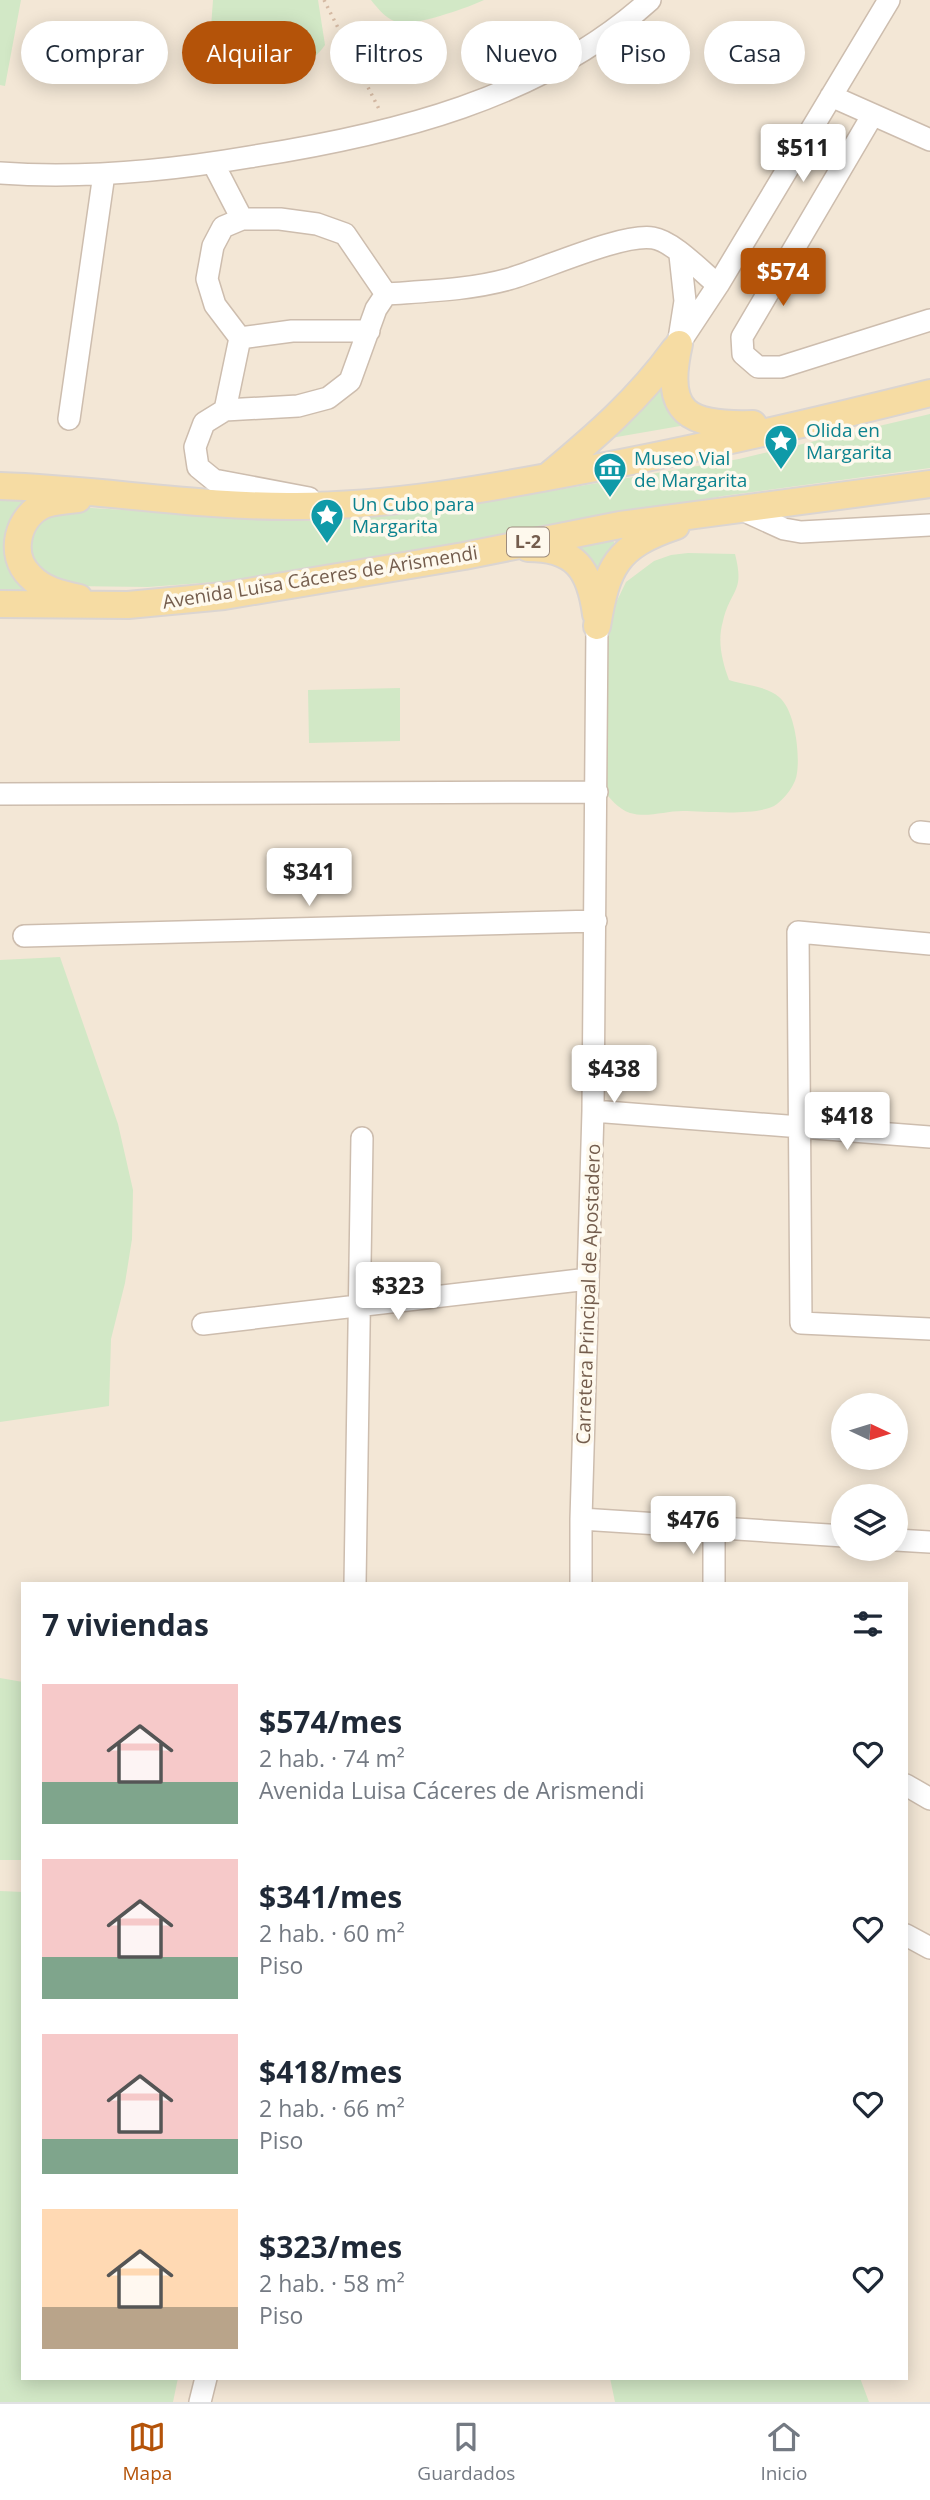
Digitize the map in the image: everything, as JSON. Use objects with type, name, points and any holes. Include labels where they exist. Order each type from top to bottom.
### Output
[{"type":"main road","points":[[678,344],[673,372],[674,391],[687,411],[702,421],[732,425],[804,423]]},
{"type":"main road","points":[[546,478],[626,409],[653,379],[678,344]]},
{"type":"main road","points":[[0,486],[295,506],[342,505],[455,494],[695,449],[930,393]]},
{"type":"main road","name":"Avenida Luisa Cáceres de Arismendi","points":[[0,604],[128,605],[236,594],[620,525],[930,484]]},
{"type":"main road","points":[[128,605],[88,600],[42,586],[28,575],[20,561],[17,546],[20,530],[29,515],[45,504],[136,495]]},
{"type":"main road","points":[[597,626],[604,585],[623,554],[664,530],[732,509]]},
{"type":"main road","points":[[504,547],[540,548],[570,557],[584,570],[593,591],[597,626]]},
{"type":"street","points":[[0,173],[104,174],[213,163],[389,130],[469,105],[538,76],[602,37],[650,0]]},
{"type":"street","points":[[678,344],[718,285],[889,0]]},
{"type":"street","points":[[831,96],[930,140]]},
{"type":"street","points":[[872,116],[742,337],[743,354],[758,367],[781,368],[930,320]]},
{"type":"street","points":[[213,163],[242,219]]},
{"type":"street","points":[[69,419],[104,174]]},
{"type":"street","points":[[225,410],[240,338],[215,305],[207,279],[213,246],[223,227],[242,219],[280,219],[317,224],[345,234],[386,295]]},
{"type":"street","points":[[342,505],[214,480],[198,467],[195,447],[204,423],[225,410],[298,406],[328,398],[351,381],[376,309],[386,295],[470,288],[507,280],[638,238],[663,240],[718,285]]},
{"type":"street","points":[[678,344],[685,301],[680,254]]},
{"type":"street","points":[[240,338],[292,331],[369,331]]},
{"type":"street","points":[[732,509],[784,529],[801,532],[930,525]]},
{"type":"street","name":"Carretera Principal de Apostadero","points":[[581,1582],[593,1111],[597,626]]},
{"type":"street","points":[[0,794],[597,792]]},
{"type":"street","points":[[24,936],[596,921]]},
{"type":"street","points":[[930,943],[798,932],[802,1323],[930,1329]]},
{"type":"street","points":[[593,1111],[930,1137]]},
{"type":"street","points":[[355,1582],[362,1138]]},
{"type":"street","points":[[203,1324],[588,1279]]},
{"type":"street","points":[[581,1519],[831,1535]]},
{"type":"street","points":[[714,1528],[714,1582]]},
{"type":"street","points":[[908,1541],[930,1542]]},
{"type":"street","points":[[908,1786],[930,1798]]},
{"type":"street","points":[[908,1936],[930,1948]]},
{"type":"street","points":[[200,2402],[206,2380]]},
{"type":"path","points":[[324,0],[389,130]]},
{"type":"shaded area","points":[[0,0],[930,0],[930,2402],[0,2402]]},
{"type":"green space","points":[[0,0],[21,0],[5,86],[0,85]]},
{"type":"green space","points":[[213,0],[318,0],[325,45],[316,55],[316,21],[211,21]]},
{"type":"green space","points":[[371,0],[484,0],[421,21],[394,21]]},
{"type":"green space","points":[[660,377],[686,425],[611,438]]},
{"type":"green space","name":"Museo Vial de Margarita","points":[[930,414],[930,468],[723,496],[478,541],[229,581],[148,587],[69,586],[55,584],[30,563],[29,533],[33,522],[39,517],[66,509],[91,508],[311,521],[439,510],[739,459]]},
{"type":"green space","points":[[0,495],[29,501],[18,510],[8,527],[13,574],[28,593],[0,595]]},
{"type":"green space","points":[[613,540],[615,545],[598,580],[578,552],[588,544]]},
{"type":"green space","points":[[688,553],[735,554],[738,584],[726,610],[720,636],[726,673],[729,680],[774,693],[784,703],[793,721],[798,755],[796,777],[784,798],[769,808],[745,812],[683,811],[637,814],[622,809],[602,789],[606,664],[611,613],[626,582],[654,561]]},
{"type":"green space","points":[[400,688],[400,741],[309,743],[308,690]]},
{"type":"green space","points":[[60,957],[118,1124],[133,1190],[132,1239],[125,1283],[111,1339],[109,1406],[0,1422],[0,960]]},
{"type":"green space","points":[[0,1678],[21,1682],[21,1860],[0,1860]]},
{"type":"green space","points":[[0,1891],[21,1892],[21,2380],[178,2380],[173,2402],[0,2402]]},
{"type":"green space","points":[[610,2380],[861,2380],[869,2402],[615,2402]]},
{"type":"place","name":"Olida en Margarita","points":[[781,471]]},
{"type":"place","name":"Museo Vial de Margarita","points":[[610,499]]},
{"type":"place","name":"Un Cubo para Margarita","points":[[327,545]]}]
